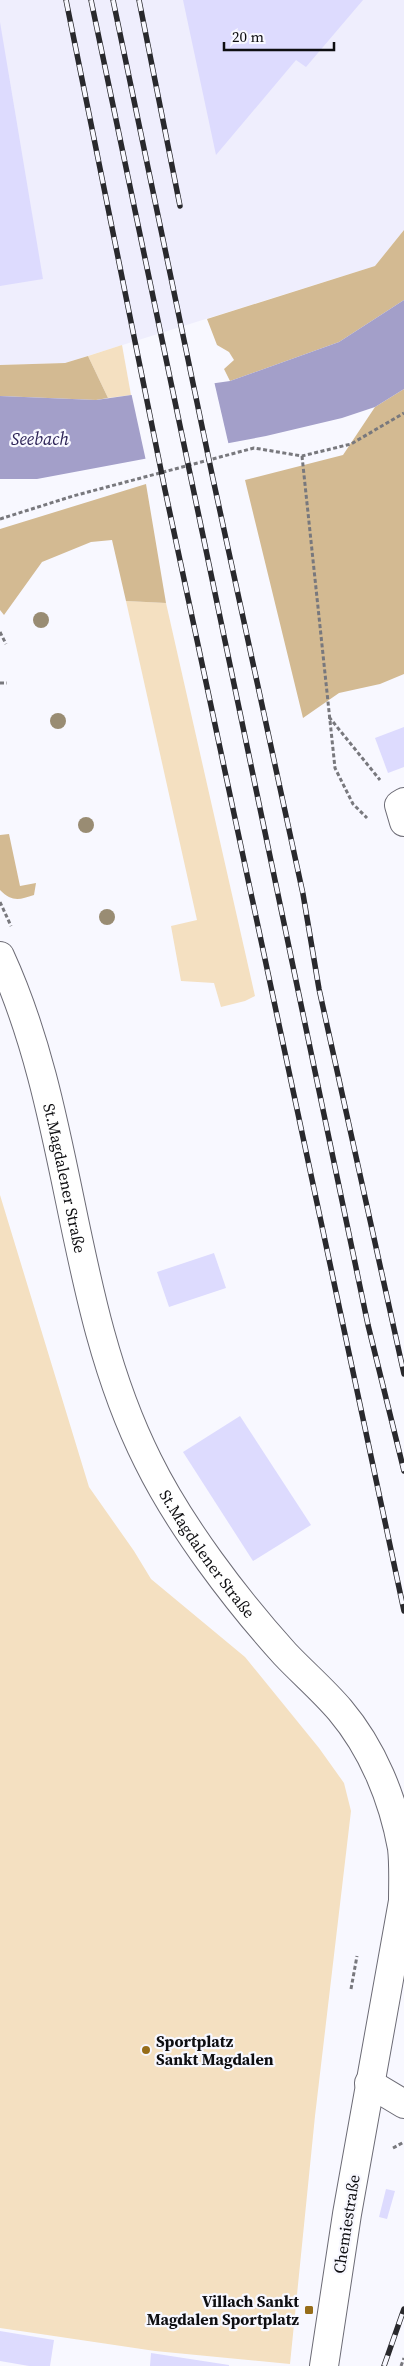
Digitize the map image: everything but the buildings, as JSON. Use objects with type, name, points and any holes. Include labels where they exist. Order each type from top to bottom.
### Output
[{"type":"street","name":"St.Magdalener Straße","points":[[0,956],[18,999],[46,1086],[62,1151],[100,1334],[121,1395],[147,1460],[177,1513],[225,1580],[284,1653],[341,1711],[368,1750],[387,1790],[403,1850],[403,1901],[370,2083]]},
{"type":"street","points":[[370,2083],[404,2104]]},
{"type":"street","name":"Chemiestraße","points":[[324,2366],[370,2083]]},
{"type":"path","points":[[0,519],[73,496],[254,448],[302,456],[351,444],[404,412]]},
{"type":"path","points":[[302,456],[334,768],[353,804],[368,818],[402,810],[329,717]]},
{"type":"path","points":[[0,632],[6,644]]},
{"type":"path","points":[[0,683],[7,683]]},
{"type":"path","points":[[0,902],[12,928]]},
{"type":"path","points":[[350,1995],[354,1965],[360,1950]]},
{"type":"path","points":[[401,2366],[404,2358]]},
{"type":"shaded area","points":[[0,0],[404,0],[404,230],[375,266],[65,363],[0,365]]},
{"type":"shaded area","points":[[404,230],[404,300],[339,342],[230,381],[224,369],[234,360],[229,352],[217,345],[207,319],[375,266]]},
{"type":"shaded area","points":[[122,345],[131,395],[108,398],[88,356]]},
{"type":"shaded area","points":[[88,356],[108,398],[96,400],[0,396],[0,365],[65,363]]},
{"type":"shaded area","points":[[404,389],[404,674],[380,684],[339,693],[303,718],[245,480],[343,455],[375,407]]},
{"type":"shaded area","points":[[146,484],[166,603],[126,601],[112,540],[91,542],[42,562],[4,615],[0,610],[0,529]]},
{"type":"shaded area","points":[[126,601],[166,603],[255,996],[245,1001],[221,1007],[214,983],[181,981],[171,926],[197,920]]},
{"type":"shaded area","points":[[9,834],[20,886],[36,883],[34,895],[16,899],[8,897],[0,890],[0,835]]},
{"type":"shaded area","name":"Sportplatz Sankt Magdalen","points":[[0,1195],[89,1487],[134,1551],[151,1579],[245,1657],[319,1748],[344,1783],[351,1811],[315,2116],[290,2364],[155,2351],[0,2328]]},
{"type":"water","name":"Seebach","points":[[404,300],[404,389],[375,407],[342,418],[266,436],[37,479],[0,479],[0,396],[96,400],[230,381],[339,342]]},
{"type":"pier","points":[[214,381],[229,446],[146,461],[131,392]]},
{"type":"railway","points":[[66,0],[165,490],[404,1611]]},
{"type":"railway","points":[[91,0],[368,1325],[404,1471]]},
{"type":"railway","points":[[113,0],[213,479],[303,894],[319,989],[404,1374]]},
{"type":"railway","points":[[139,0],[180,206]]},
{"type":"railway","points":[[384,2366],[404,2309]]},
{"type":"place","name":"Sportplatz Sankt Magdalen","points":[[146,2050]]},
{"type":"place","name":"Villach Sankt Magdalen Sportplatz","points":[[309,2310]]}]
